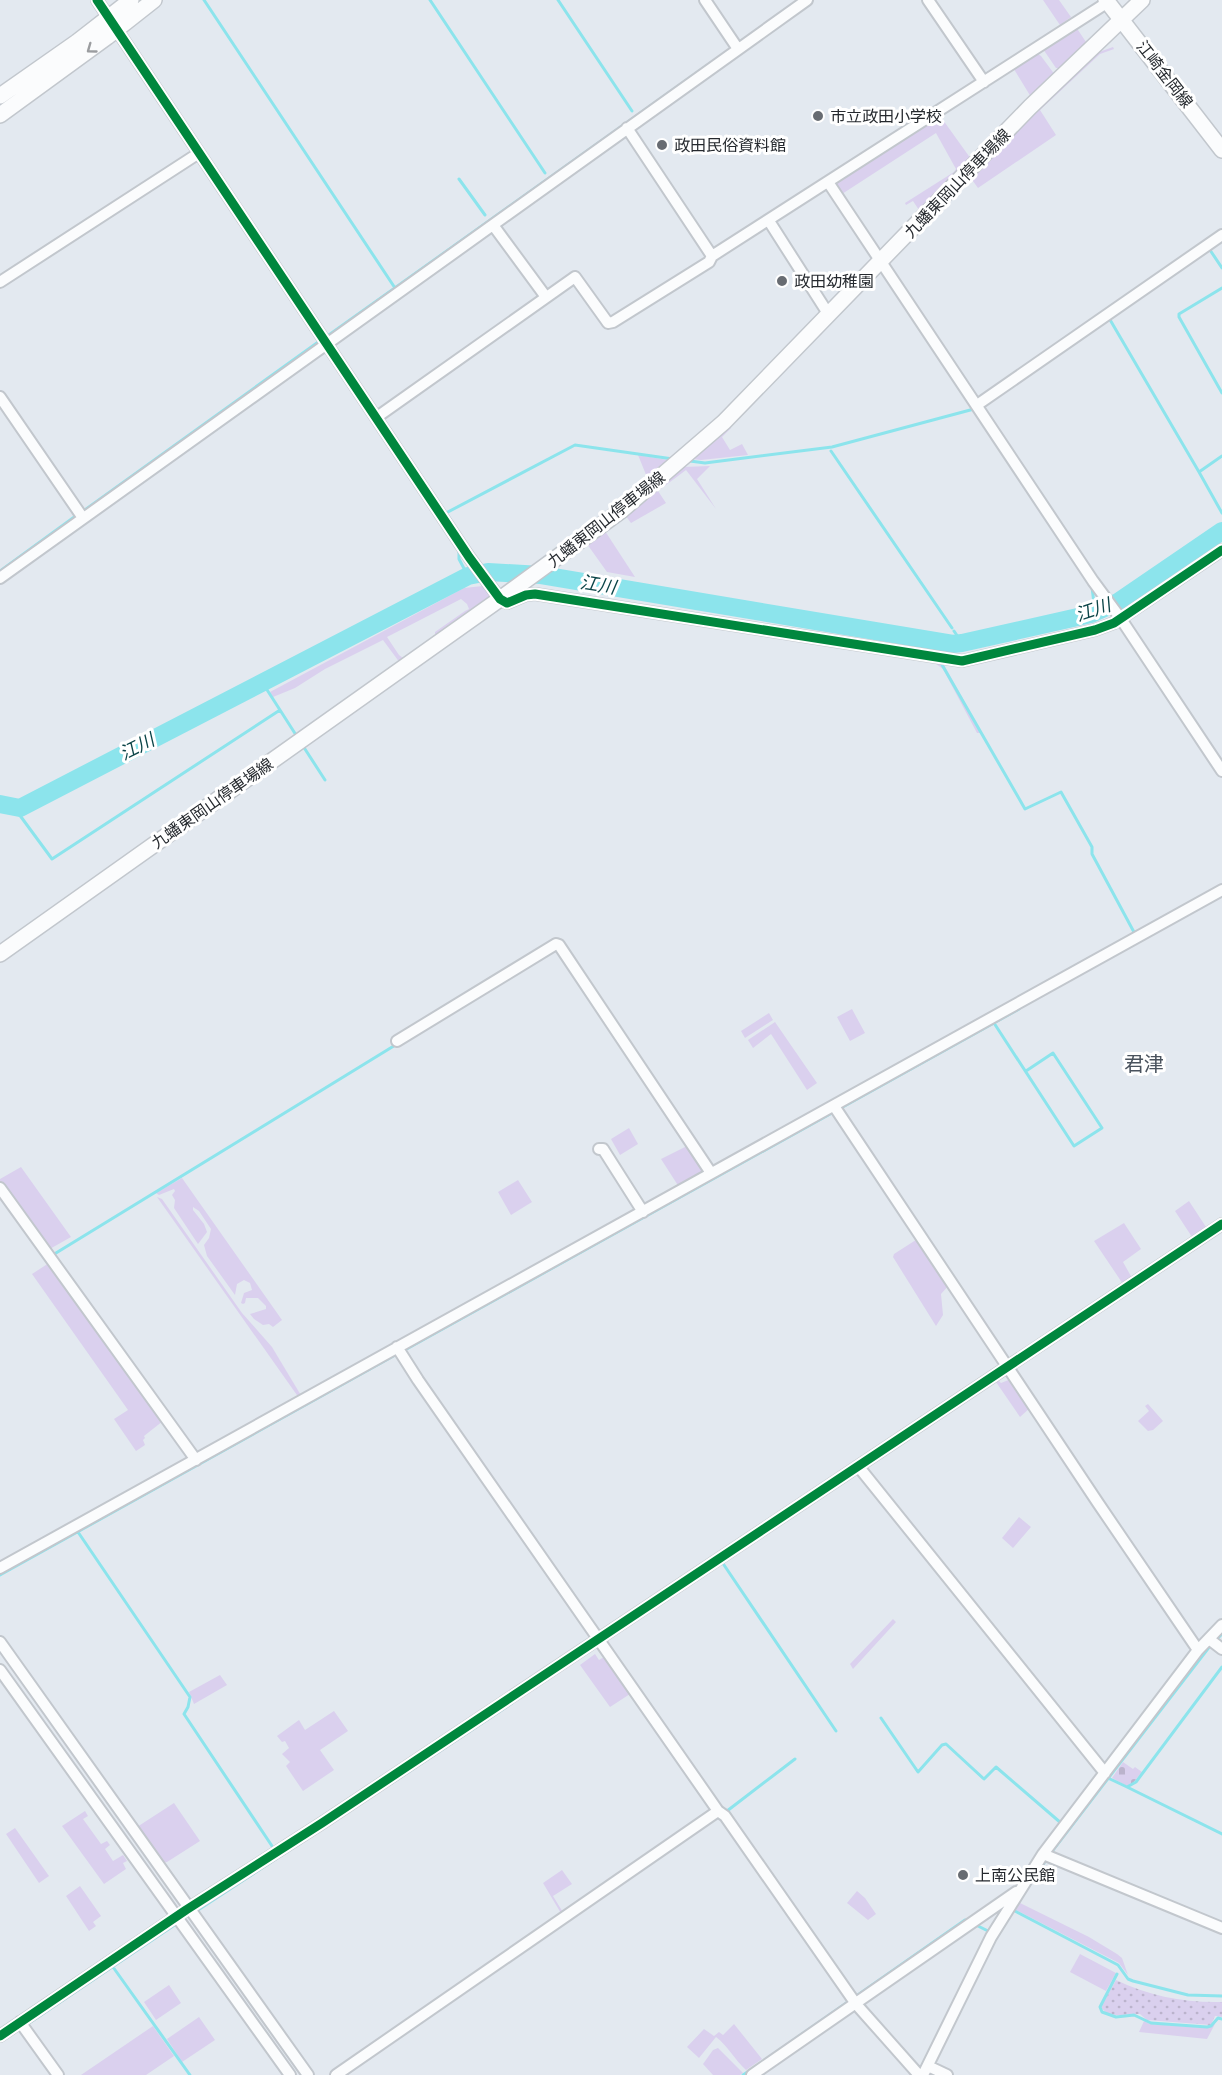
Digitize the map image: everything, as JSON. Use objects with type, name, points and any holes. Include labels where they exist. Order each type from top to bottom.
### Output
[{"type":"main road","points":[[0,115],[112,23],[131,0]]},
{"type":"main road","points":[[0,96],[112,23],[154,0]]},
{"type":"main road","name":"九蟠東岡山停車場線","points":[[0,954],[622,510],[700,444],[882,261],[1030,107],[1142,0]]},
{"type":"main road","name":"江崎金岡線","points":[[1107,1],[1222,150]]},
{"type":"street","points":[[97,0],[472,561],[488,584],[505,595],[507,603],[526,595],[535,594],[962,661],[1095,630],[1222,550]]},
{"type":"street","points":[[705,0],[736,46]]},
{"type":"street","points":[[0,578],[80,515],[324,340],[493,225],[736,46],[807,0]]},
{"type":"street","points":[[928,0],[983,80]]},
{"type":"street","points":[[375,415],[575,277],[608,323],[613,322],[709,262],[712,256],[769,221],[774,215],[1107,1]]},
{"type":"street","points":[[627,128],[712,256]]},
{"type":"street","points":[[0,282],[199,153]]},
{"type":"street","points":[[828,182],[1222,771]]},
{"type":"street","points":[[769,221],[829,315]]},
{"type":"street","points":[[493,225],[545,296]]},
{"type":"street","points":[[977,405],[1222,235]]},
{"type":"street","points":[[0,397],[80,515]]},
{"type":"street","points":[[0,1568],[399,1350],[711,1173],[836,1109],[1222,890]]},
{"type":"street","points":[[397,1041],[556,944],[560,945],[711,1173]]},
{"type":"street","points":[[836,1109],[1198,1650]]},
{"type":"street","points":[[598,1149],[603,1149],[643,1212]]},
{"type":"street","points":[[0,1188],[196,1460]]},
{"type":"street","points":[[0,2036],[22,2025],[184,1912],[601,1640],[1222,1224]]},
{"type":"street","points":[[399,1350],[718,1811],[725,1816],[854,2000],[926,2070],[947,2075]]},
{"type":"street","points":[[860,1468],[1105,1773]]},
{"type":"street","points":[[926,2070],[991,1937],[1043,1854],[1198,1650],[1214,1644],[1222,1625]]},
{"type":"street","points":[[0,1642],[184,1912],[290,2075]]},
{"type":"street","points":[[0,1670],[308,2075]]},
{"type":"street","points":[[336,2075],[718,1811]]},
{"type":"street","points":[[1043,1854],[1222,1928]]},
{"type":"street","points":[[752,2075],[854,2000],[1019,1891]]},
{"type":"street","points":[[22,2025],[58,2075]]},
{"type":"green space","points":[[1043,0],[1059,0],[1071,17],[1060,25]]},
{"type":"green space","points":[[1076,27],[1086,42],[1059,68],[1056,68],[1043,49]]},
{"type":"green space","points":[[1113,47],[1114,49],[1100,54],[1040,110],[1056,135],[978,188],[970,177],[1037,108],[1099,52]]},
{"type":"green space","points":[[1035,52],[1041,56],[1055,75],[1031,97],[1012,66]]},
{"type":"green space","points":[[938,113],[971,159],[912,218],[919,210],[913,201],[906,205],[905,203],[956,169],[936,133],[842,194],[834,183]]},
{"type":"green space","points":[[729,425],[731,428],[722,437],[730,450],[742,444],[748,455],[692,459]]},
{"type":"green space","points":[[638,455],[674,461],[649,482]]},
{"type":"green space","points":[[710,466],[697,479],[716,509],[686,470],[658,491],[666,503],[631,523],[625,515],[683,467]]},
{"type":"green space","points":[[605,531],[635,577],[607,572],[587,544]]},
{"type":"green space","points":[[483,586],[491,598],[400,663],[383,640],[325,669],[295,688],[273,697],[270,692],[464,588]],"holes":[[[461,599],[469,609],[435,632],[435,635],[403,658],[387,637]]]},
{"type":"green space","points":[[932,661],[943,663],[982,733],[977,733],[943,669]]},
{"type":"green space","points":[[852,1009],[865,1033],[850,1041],[837,1017]]},
{"type":"green space","points":[[769,1013],[773,1020],[745,1038],[741,1031]]},
{"type":"green space","points":[[775,1022],[817,1083],[807,1090],[771,1034],[753,1048],[748,1040]]},
{"type":"green space","points":[[629,1128],[638,1144],[620,1155],[611,1139]]},
{"type":"green space","points":[[687,1146],[706,1173],[679,1187],[661,1159]]},
{"type":"green space","points":[[21,1167],[71,1237],[48,1250],[0,1183],[0,1179]]},
{"type":"green space","points":[[182,1178],[282,1320],[273,1327],[269,1324],[263,1325],[250,1314],[266,1309],[258,1298],[246,1298],[245,1303],[241,1303],[244,1293],[252,1290],[250,1283],[244,1280],[237,1284],[235,1295],[207,1256],[204,1245],[211,1229],[199,1211],[193,1207],[207,1232],[198,1244],[174,1208],[175,1200],[172,1195],[174,1189],[159,1195],[156,1193]]},
{"type":"green space","points":[[518,1180],[532,1202],[511,1215],[498,1192]]},
{"type":"green space","points":[[157,1197],[162,1199],[242,1313],[272,1347],[302,1397],[299,1398]]},
{"type":"green space","points":[[1189,1201],[1206,1227],[1192,1237],[1175,1211]]},
{"type":"green space","points":[[1124,1223],[1141,1249],[1123,1262],[1132,1278],[1123,1284],[1094,1241]]},
{"type":"green space","points":[[919,1238],[949,1285],[941,1294],[943,1315],[936,1326],[893,1257],[894,1254]]},
{"type":"green space","points":[[49,1263],[163,1421],[144,1436],[145,1445],[136,1451],[114,1419],[128,1410],[32,1274]]},
{"type":"green space","points":[[1011,1379],[1031,1407],[1020,1417],[996,1382],[998,1380],[1001,1383]]},
{"type":"green space","points":[[1148,1404],[1163,1421],[1153,1430],[1148,1431],[1138,1421],[1149,1411],[1145,1406]]},
{"type":"green space","points":[[1019,1517],[1031,1527],[1013,1548],[1002,1538]]},
{"type":"green space","points":[[893,1619],[896,1622],[853,1669],[850,1664]]},
{"type":"green space","points":[[595,1654],[599,1660],[604,1657],[630,1692],[610,1707],[580,1665]]},
{"type":"green space","points":[[220,1675],[227,1685],[194,1704],[189,1692]]},
{"type":"green space","points":[[334,1711],[348,1731],[320,1750],[334,1770],[303,1791],[286,1766],[290,1762],[282,1754],[289,1748],[285,1741],[282,1742],[277,1736],[299,1720],[305,1730]]},
{"type":"green space","points":[[1123,1762],[1142,1772],[1133,1783],[1127,1786],[1112,1778]]},
{"type":"green space","points":[[174,1803],[200,1841],[162,1863],[137,1827]]},
{"type":"green space","points":[[85,1811],[88,1816],[83,1819],[101,1844],[107,1841],[110,1845],[105,1849],[113,1861],[123,1855],[127,1861],[123,1863],[126,1869],[104,1884],[62,1826]]},
{"type":"green space","points":[[15,1828],[49,1876],[39,1883],[6,1834]]},
{"type":"green space","points":[[562,1870],[572,1884],[553,1896],[564,1914],[562,1915],[543,1883]]},
{"type":"green space","points":[[80,1886],[101,1916],[93,1922],[96,1926],[89,1931],[66,1896]]},
{"type":"green space","points":[[857,1891],[876,1914],[868,1920],[847,1903]]},
{"type":"green space","points":[[1020,1903],[1089,1937],[1117,1954],[1122,1958],[1128,1975],[1119,1963],[1016,1910]]},
{"type":"green space","points":[[1080,1954],[1116,1973],[1106,1991],[1070,1972]]},
{"type":"green space","points":[[1116,1980],[1168,1997],[1222,2002],[1222,2017],[1215,2016],[1211,2025],[1147,2020],[1140,2014],[1113,2015],[1101,2007]]},
{"type":"green space","points":[[169,1985],[181,2003],[156,2020],[144,2002]]},
{"type":"green space","points":[[199,2017],[215,2040],[182,2062],[167,2039]]},
{"type":"green space","points":[[1144,2021],[1150,2024],[1207,2028],[1215,2024],[1207,2039],[1139,2032]]},
{"type":"green space","points":[[734,2024],[762,2059],[746,2070],[716,2037],[699,2058],[687,2047],[704,2029],[714,2036],[719,2032],[723,2035]]},
{"type":"green space","points":[[153,2026],[174,2056],[146,2075],[81,2075]]},
{"type":"green space","points":[[718,2048],[743,2073],[713,2075],[703,2064],[713,2050]]},
{"type":"waterway","points":[[204,0],[395,288]]},
{"type":"waterway","points":[[430,0],[545,173]]},
{"type":"waterway","points":[[558,0],[632,111]]},
{"type":"waterway","points":[[326,337],[712,62]]},
{"type":"waterway","points":[[459,179],[485,215]]},
{"type":"waterway","points":[[1208,247],[1222,268]]},
{"type":"waterway","points":[[1222,288],[1179,314],[1222,393]]},
{"type":"waterway","points":[[1109,318],[1199,472]]},
{"type":"waterway","points":[[82,512],[321,340]]},
{"type":"waterway","points":[[690,461],[705,463],[832,447],[974,409]]},
{"type":"waterway","points":[[446,513],[575,445],[673,459]]},
{"type":"waterway","points":[[831,451],[952,628]]},
{"type":"waterway","points":[[1222,456],[1199,472],[1222,513]]},
{"type":"waterway","points":[[0,571],[77,515]]},
{"type":"waterway","name":"江川","points":[[0,804],[20,808],[468,576],[488,572],[541,575],[953,644],[1091,614],[1118,602],[1222,531]]},
{"type":"waterway","points":[[459,550],[459,559],[468,576]]},
{"type":"waterway","points":[[1092,587],[1095,612]]},
{"type":"waterway","points":[[954,631],[962,643]]},
{"type":"waterway","points":[[927,639],[936,653]]},
{"type":"waterway","points":[[941,663],[1025,809],[1061,792],[1092,847],[1092,854],[1135,934]]},
{"type":"waterway","points":[[13,806],[52,859],[280,710],[262,682]]},
{"type":"waterway","points":[[280,710],[296,735]]},
{"type":"waterway","points":[[303,746],[325,780]]},
{"type":"waterway","points":[[403,1351],[1019,1009]]},
{"type":"waterway","points":[[994,1023],[1074,1146],[1102,1128],[1053,1053],[1026,1071]]},
{"type":"waterway","points":[[56,1253],[397,1044]]},
{"type":"waterway","points":[[0,1575],[397,1354]]},
{"type":"waterway","points":[[78,1532],[190,1697],[184,1714],[274,1849]]},
{"type":"waterway","points":[[722,1562],[836,1731]]},
{"type":"waterway","points":[[1053,1850],[1210,1646],[1222,1634]]},
{"type":"waterway","points":[[1110,1779],[1127,1787],[1136,1782],[1222,1667]]},
{"type":"waterway","points":[[390,1784],[512,1703]]},
{"type":"waterway","points":[[881,1718],[918,1772],[942,1745],[946,1744],[984,1779],[996,1767],[1061,1823],[1063,1820]]},
{"type":"waterway","points":[[727,1811],[795,1759]]},
{"type":"waterway","points":[[1127,1787],[1222,1834]]},
{"type":"waterway","points":[[198,1910],[309,1837]]},
{"type":"waterway","points":[[1036,1874],[1044,1863]]},
{"type":"waterway","points":[[1013,1910],[1118,1965],[1128,1979],[1188,1995],[1222,1996]]},
{"type":"waterway","points":[[765,2060],[965,1920],[968,1921]]},
{"type":"waterway","points":[[26,2025],[176,1924]]},
{"type":"waterway","points":[[976,1925],[990,1932]]},
{"type":"waterway","points":[[113,1967],[190,2075]]},
{"type":"waterway","points":[[1117,1974],[1100,2007],[1102,2012],[1116,2017],[1134,2015],[1151,2023],[1207,2027],[1218,2018],[1222,2019]]},
{"type":"waterway","points":[[743,2075],[752,2069]]},
{"type":"cycle path","points":[[97,0],[469,557],[500,599],[507,603],[526,595],[535,594],[962,661],[1095,630],[1114,623],[1222,550]]},
{"type":"cycle path","points":[[0,2036],[186,1910],[322,1823],[1222,1224]]},
{"type":"place","name":"市立政田小学校","points":[[818,116]]},
{"type":"place","name":"政田民俗資料館","points":[[662,145]]},
{"type":"place","name":"政田幼稚園","points":[[782,281]]},
{"type":"place","name":"上南公民館","points":[[963,1875]]},
{"type":"district","name":"君津","points":[[1144,1064]]}]
